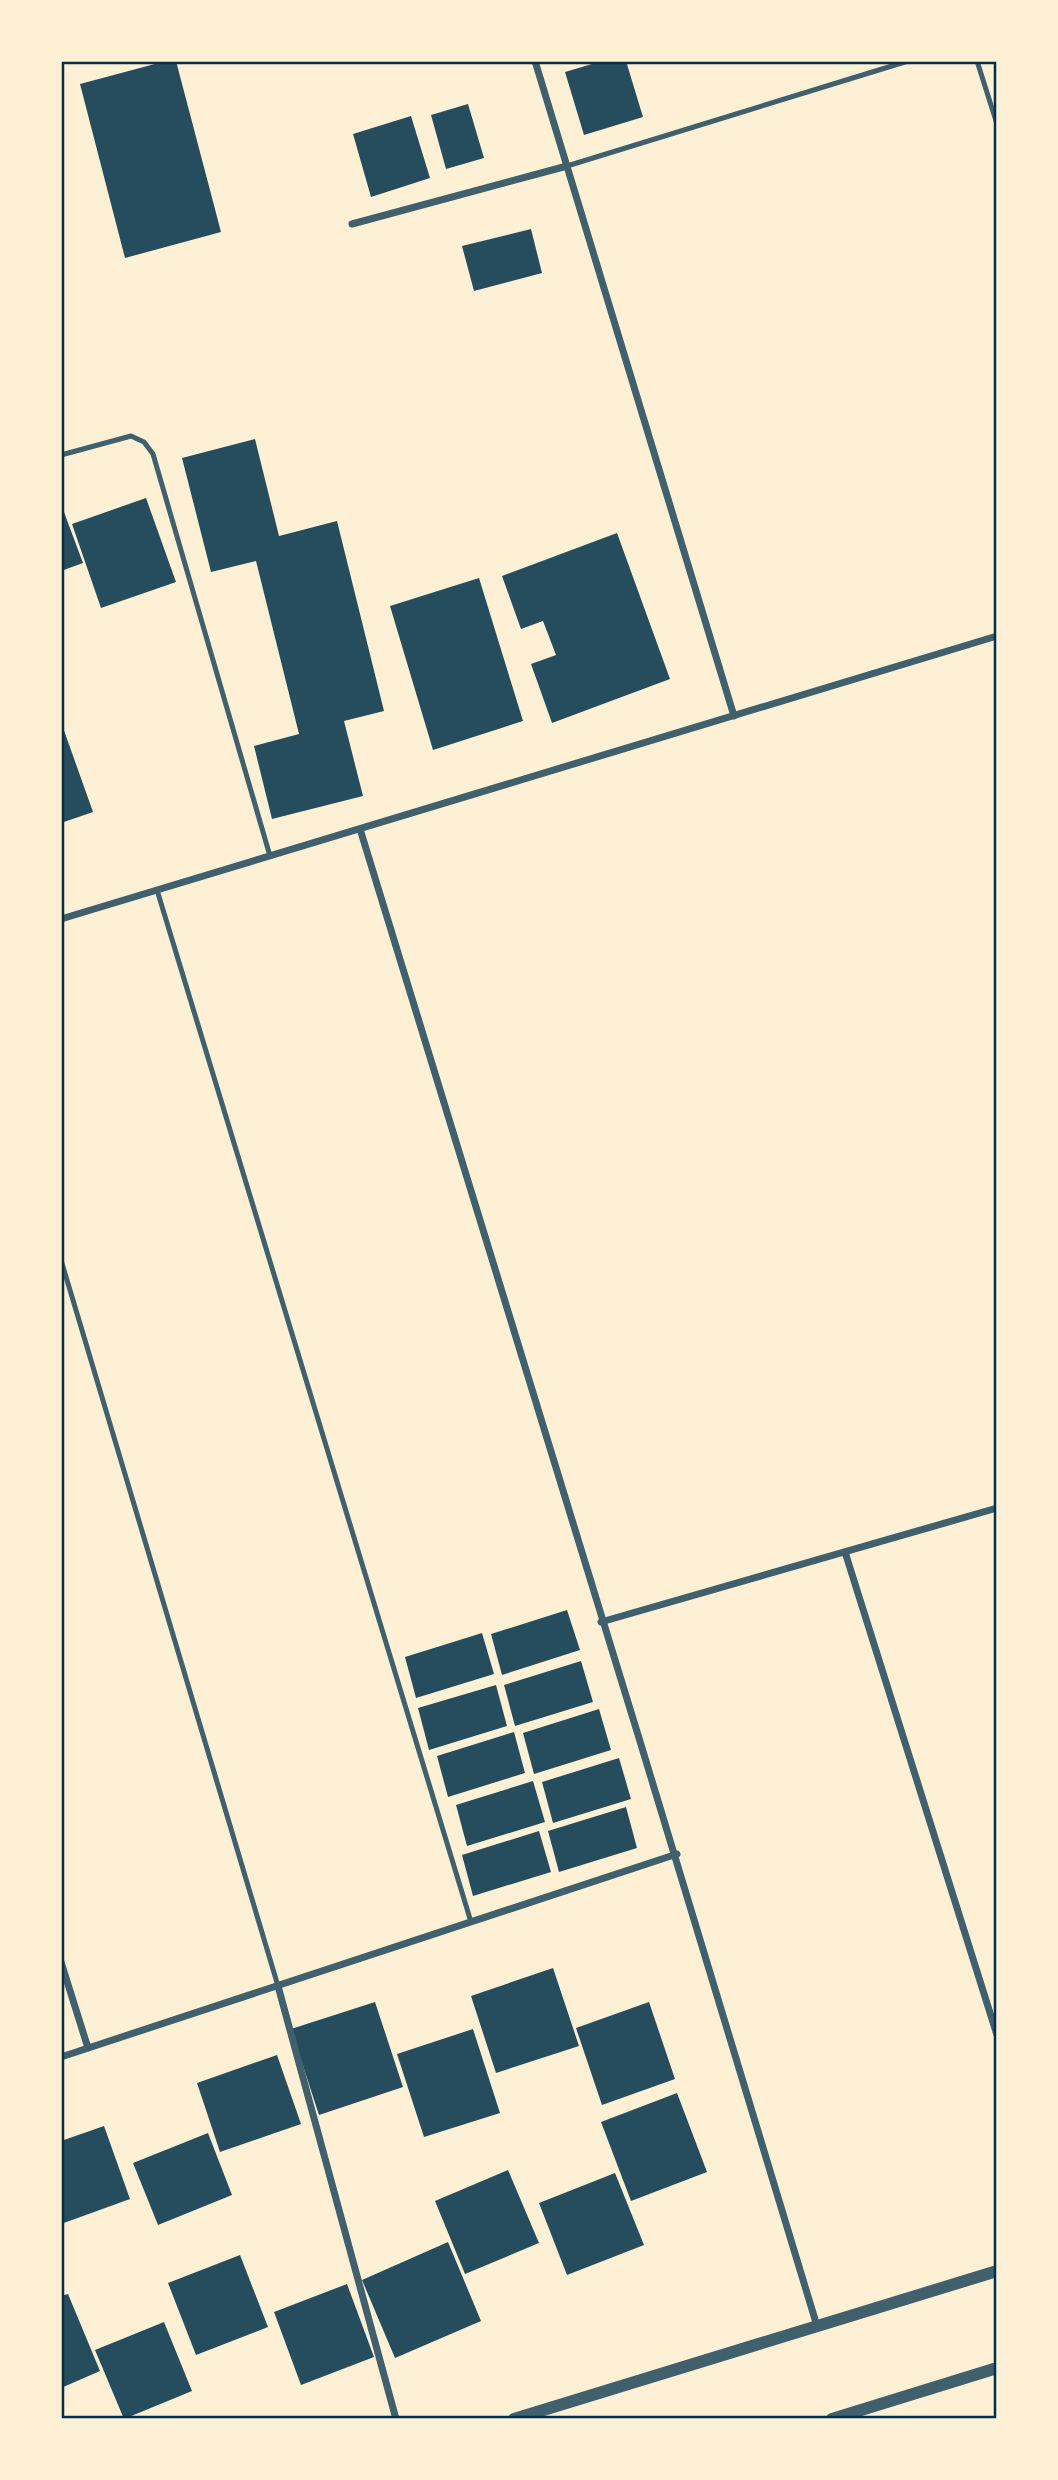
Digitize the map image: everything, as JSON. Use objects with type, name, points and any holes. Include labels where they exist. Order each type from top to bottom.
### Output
[{"type":"street","points":[[535,61],[734,716]]},
{"type":"street","points":[[352,224],[568,166]]},
{"type":"street","points":[[61,919],[997,636]]},
{"type":"street","points":[[359,829],[601,1622],[677,1854],[817,2326]]},
{"type":"street","points":[[601,1622],[997,1508]]},
{"type":"street","points":[[845,1552],[997,2035]]},
{"type":"street","points":[[61,2057],[677,1854]]},
{"type":"street","points":[[61,1962],[88,2048]]},
{"type":"street","points":[[278,1986],[396,2419]]},
{"type":"street","points":[[514,2419],[997,2271]]},
{"type":"street","points":[[832,2419],[996,2372]]},
{"type":"lane","points":[[568,166],[908,61]]},
{"type":"lane","points":[[977,61],[997,124]]},
{"type":"lane","points":[[61,455],[131,436],[144,442],[153,454],[270,856]]},
{"type":"lane","points":[[157,890],[471,1922]]},
{"type":"lane","points":[[61,1260],[278,1986]]},
{"type":"building","points":[[166,61],[176,61],[221,232],[125,258],[80,84]]},
{"type":"building","points":[[602,61],[626,61],[643,117],[584,135],[565,72]]},
{"type":"building","points":[[468,104],[484,158],[446,169],[431,115]]},
{"type":"building","points":[[411,116],[430,178],[371,197],[353,134]]},
{"type":"building","points":[[531,229],[542,273],[474,291],[462,246]]},
{"type":"building","points":[[255,439],[279,536],[337,521],[384,711],[344,721],[363,796],[272,819],[254,746],[299,734],[256,561],[211,572],[182,458]]},
{"type":"building","points":[[146,498],[176,582],[101,608],[72,524]]},
{"type":"building","points":[[61,504],[83,563],[61,571]]},
{"type":"building","points":[[617,533],[670,679],[552,723],[531,664],[556,655],[543,621],[521,629],[502,576]]},
{"type":"building","points":[[479,578],[523,721],[433,750],[390,606]]},
{"type":"building","points":[[61,722],[93,812],[61,823]]},
{"type":"building","points":[[567,1610],[580,1650],[502,1675],[491,1634]]},
{"type":"building","points":[[482,1633],[494,1674],[416,1698],[405,1657]]},
{"type":"building","points":[[581,1661],[593,1702],[515,1726],[504,1685]]},
{"type":"building","points":[[496,1685],[507,1726],[429,1750],[418,1708]]},
{"type":"building","points":[[599,1709],[611,1750],[534,1774],[523,1733]]},
{"type":"building","points":[[514,1732],[525,1773],[448,1797],[437,1756]]},
{"type":"building","points":[[619,1758],[631,1799],[553,1823],[542,1782]]},
{"type":"building","points":[[533,1781],[545,1822],[467,1846],[456,1805]]},
{"type":"building","points":[[626,1807],[637,1848],[559,1872],[548,1831]]},
{"type":"building","points":[[539,1831],[551,1872],[473,1896],[462,1855]]},
{"type":"building","points":[[553,1968],[579,2046],[496,2073],[471,1996]]},
{"type":"building","points":[[375,2002],[403,2087],[319,2115],[291,2029]]},
{"type":"building","points":[[649,2002],[675,2079],[602,2105],[576,2028]]},
{"type":"building","points":[[473,2029],[500,2113],[424,2137],[397,2054]]},
{"type":"building","points":[[277,2055],[301,2124],[220,2152],[197,2083]]},
{"type":"building","points":[[677,2093],[707,2172],[631,2201],[601,2122]]},
{"type":"building","points":[[104,2126],[130,2199],[61,2224],[61,2141]]},
{"type":"building","points":[[208,2133],[232,2195],[158,2225],[133,2163]]},
{"type":"building","points":[[508,2170],[539,2243],[465,2274],[435,2201]]},
{"type":"building","points":[[615,2173],[644,2245],[567,2275],[539,2203]]},
{"type":"building","points":[[448,2242],[481,2321],[395,2358],[362,2280]]},
{"type":"building","points":[[240,2255],[268,2327],[196,2355],[168,2283]]},
{"type":"building","points":[[347,2284],[374,2357],[301,2385],[274,2312]]},
{"type":"building","points":[[68,2294],[100,2371],[61,2388],[61,2296]]},
{"type":"building","points":[[164,2322],[192,2391],[124,2419],[95,2350]]}]
